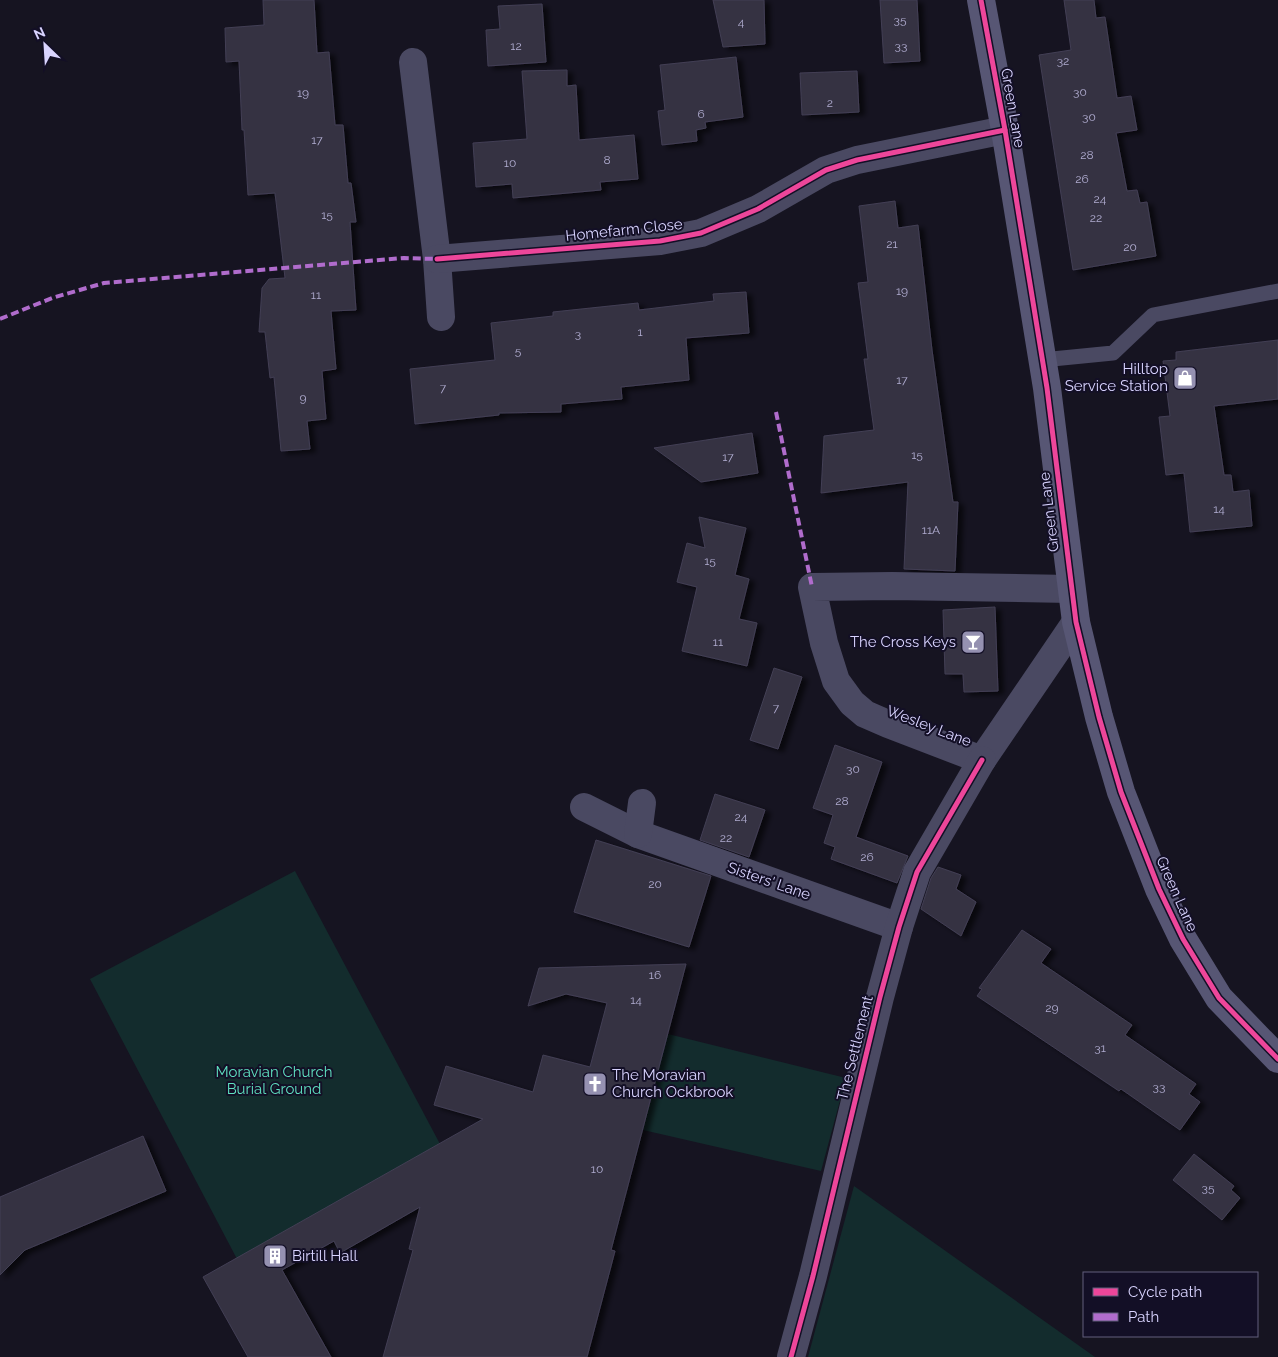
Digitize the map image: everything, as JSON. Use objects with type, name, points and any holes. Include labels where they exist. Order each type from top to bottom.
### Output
[{"type":"street","name":"Green Lane","points":[[981,0],[1005,130],[1042,360],[1076,622],[1099,716],[1121,792],[1182,939],[1219,998],[1278,1058]]},
{"type":"street","points":[[413,62],[437,259],[441,317]]},
{"type":"street","name":"Homefarm Close","points":[[437,259],[660,241],[700,233],[758,209],[826,170],[857,160],[1005,130]]},
{"type":"street","name":"Wesley Lane","points":[[1071,589],[892,586],[812,588],[824,643],[836,681],[852,703],[866,714],[982,760],[1076,622]]},
{"type":"street","name":"The Settlement","points":[[791,1357],[813,1276],[880,997],[899,927],[917,872],[982,760]]},
{"type":"street","points":[[638,834],[642,803]]},
{"type":"street","name":"Sisters' Lane","points":[[584,807],[638,834],[899,927]]},
{"type":"lane","points":[[1042,360],[1112,353],[1153,315],[1278,291]]},
{"type":"green space","name":"Moravian Church Burial Ground","points":[[295,871],[440,1144],[237,1259],[90,979]]},
{"type":"green space","points":[[668,1034],[846,1078],[821,1171],[643,1130]]},
{"type":"green space","points":[[854,1186],[1095,1357],[808,1357]]},
{"type":"building","points":[[263,0],[314,0],[317,53],[329,52],[335,125],[343,125],[348,183],[351,183],[356,222],[350,222],[356,310],[331,311],[336,369],[322,371],[326,419],[307,421],[310,449],[281,451],[274,377],[270,378],[265,332],[259,332],[262,288],[269,279],[285,278],[275,193],[248,195],[244,130],[242,130],[239,61],[226,62],[225,28],[264,25]]},
{"type":"building","points":[[713,0],[764,0],[765,44],[723,47]]},
{"type":"building","points":[[880,0],[917,0],[920,61],[884,63]]},
{"type":"building","points":[[1064,0],[1094,0],[1096,18],[1105,17],[1117,98],[1131,96],[1137,130],[1116,133],[1127,191],[1137,190],[1140,203],[1147,202],[1156,256],[1073,270],[1039,55],[1071,50]]},
{"type":"building","points":[[542,4],[546,62],[488,66],[486,30],[500,29],[498,6]]},
{"type":"building","points":[[736,57],[743,117],[705,122],[706,128],[696,130],[697,141],[662,145],[658,111],[665,110],[660,65]]},
{"type":"building","points":[[567,70],[567,86],[576,85],[579,140],[634,135],[638,179],[600,182],[601,190],[513,198],[512,184],[476,187],[473,143],[527,139],[522,71]]},
{"type":"building","points":[[857,71],[859,112],[802,115],[800,73]]},
{"type":"building","points":[[895,201],[898,228],[918,225],[932,350],[953,502],[958,502],[955,571],[904,569],[908,482],[821,493],[824,436],[874,430],[864,359],[868,359],[858,283],[868,282],[859,206]]},
{"type":"building","points":[[746,292],[749,333],[686,338],[689,380],[621,387],[622,399],[561,404],[561,412],[499,413],[499,415],[415,424],[410,369],[495,360],[491,323],[553,316],[553,312],[638,303],[639,310],[714,301],[713,294]]},
{"type":"building","points":[[1278,340],[1278,399],[1214,406],[1224,475],[1231,475],[1233,492],[1249,490],[1252,526],[1190,532],[1184,473],[1166,475],[1159,417],[1170,416],[1163,361],[1176,360],[1176,352]]},
{"type":"building","points":[[752,433],[758,473],[701,482],[654,448]]},
{"type":"building","points":[[699,517],[746,528],[735,575],[749,579],[739,619],[757,623],[747,666],[682,651],[697,587],[677,582],[687,543],[705,548]]},
{"type":"building","name":"The Cross Keys","points":[[995,607],[998,691],[964,692],[963,674],[945,674],[943,610]]},
{"type":"building","points":[[774,668],[802,677],[778,749],[750,740]]},
{"type":"building","points":[[835,745],[882,762],[856,837],[908,856],[897,883],[831,859],[835,847],[824,843],[833,815],[813,808]]},
{"type":"building","points":[[715,794],[765,810],[749,857],[700,840]]},
{"type":"building","points":[[596,840],[711,876],[689,947],[574,912]]},
{"type":"building","points":[[938,867],[961,875],[956,889],[976,902],[961,936],[921,909],[931,878]]},
{"type":"building","points":[[1022,930],[1051,949],[1041,963],[1132,1025],[1125,1035],[1196,1084],[1189,1094],[1200,1102],[1180,1130],[1121,1089],[1119,1091],[977,996],[982,989],[979,988]]},
{"type":"building","points":[[686,964],[611,1250],[615,1251],[587,1357],[383,1357],[413,1250],[409,1249],[420,1207],[340,1253],[334,1241],[282,1270],[331,1357],[248,1357],[203,1277],[483,1119],[434,1105],[446,1066],[533,1092],[543,1055],[590,1067],[607,1003],[566,994],[528,1006],[539,968]]},
{"type":"building","points":[[143,1136],[166,1191],[25,1250],[0,1275],[0,1197]]},
{"type":"building","points":[[1194,1154],[1234,1186],[1231,1190],[1240,1198],[1222,1220],[1173,1180]]},
{"type":"marked path","points":[[0,319],[52,298],[104,283],[404,258],[437,259]]},
{"type":"marked path","points":[[776,412],[812,587]]},
{"type":"cycle path","points":[[981,0],[1005,130],[1047,388],[1076,622],[1099,717],[1121,792],[1159,889],[1183,939],[1219,998],[1278,1059]]},
{"type":"cycle path","points":[[437,259],[660,241],[701,233],[758,209],[826,170],[857,160],[1005,130]]},
{"type":"cycle path","points":[[791,1357],[813,1276],[880,997],[899,927],[917,872],[982,760]]},
{"type":"place","name":"Hilltop Service Station","points":[[1185,378]]},
{"type":"place","name":"The Cross Keys","points":[[973,642]]},
{"type":"place","name":"The Moravian Church Ockbrook","points":[[595,1084]]},
{"type":"place","name":"Birtill Hall","points":[[275,1256]]}]
